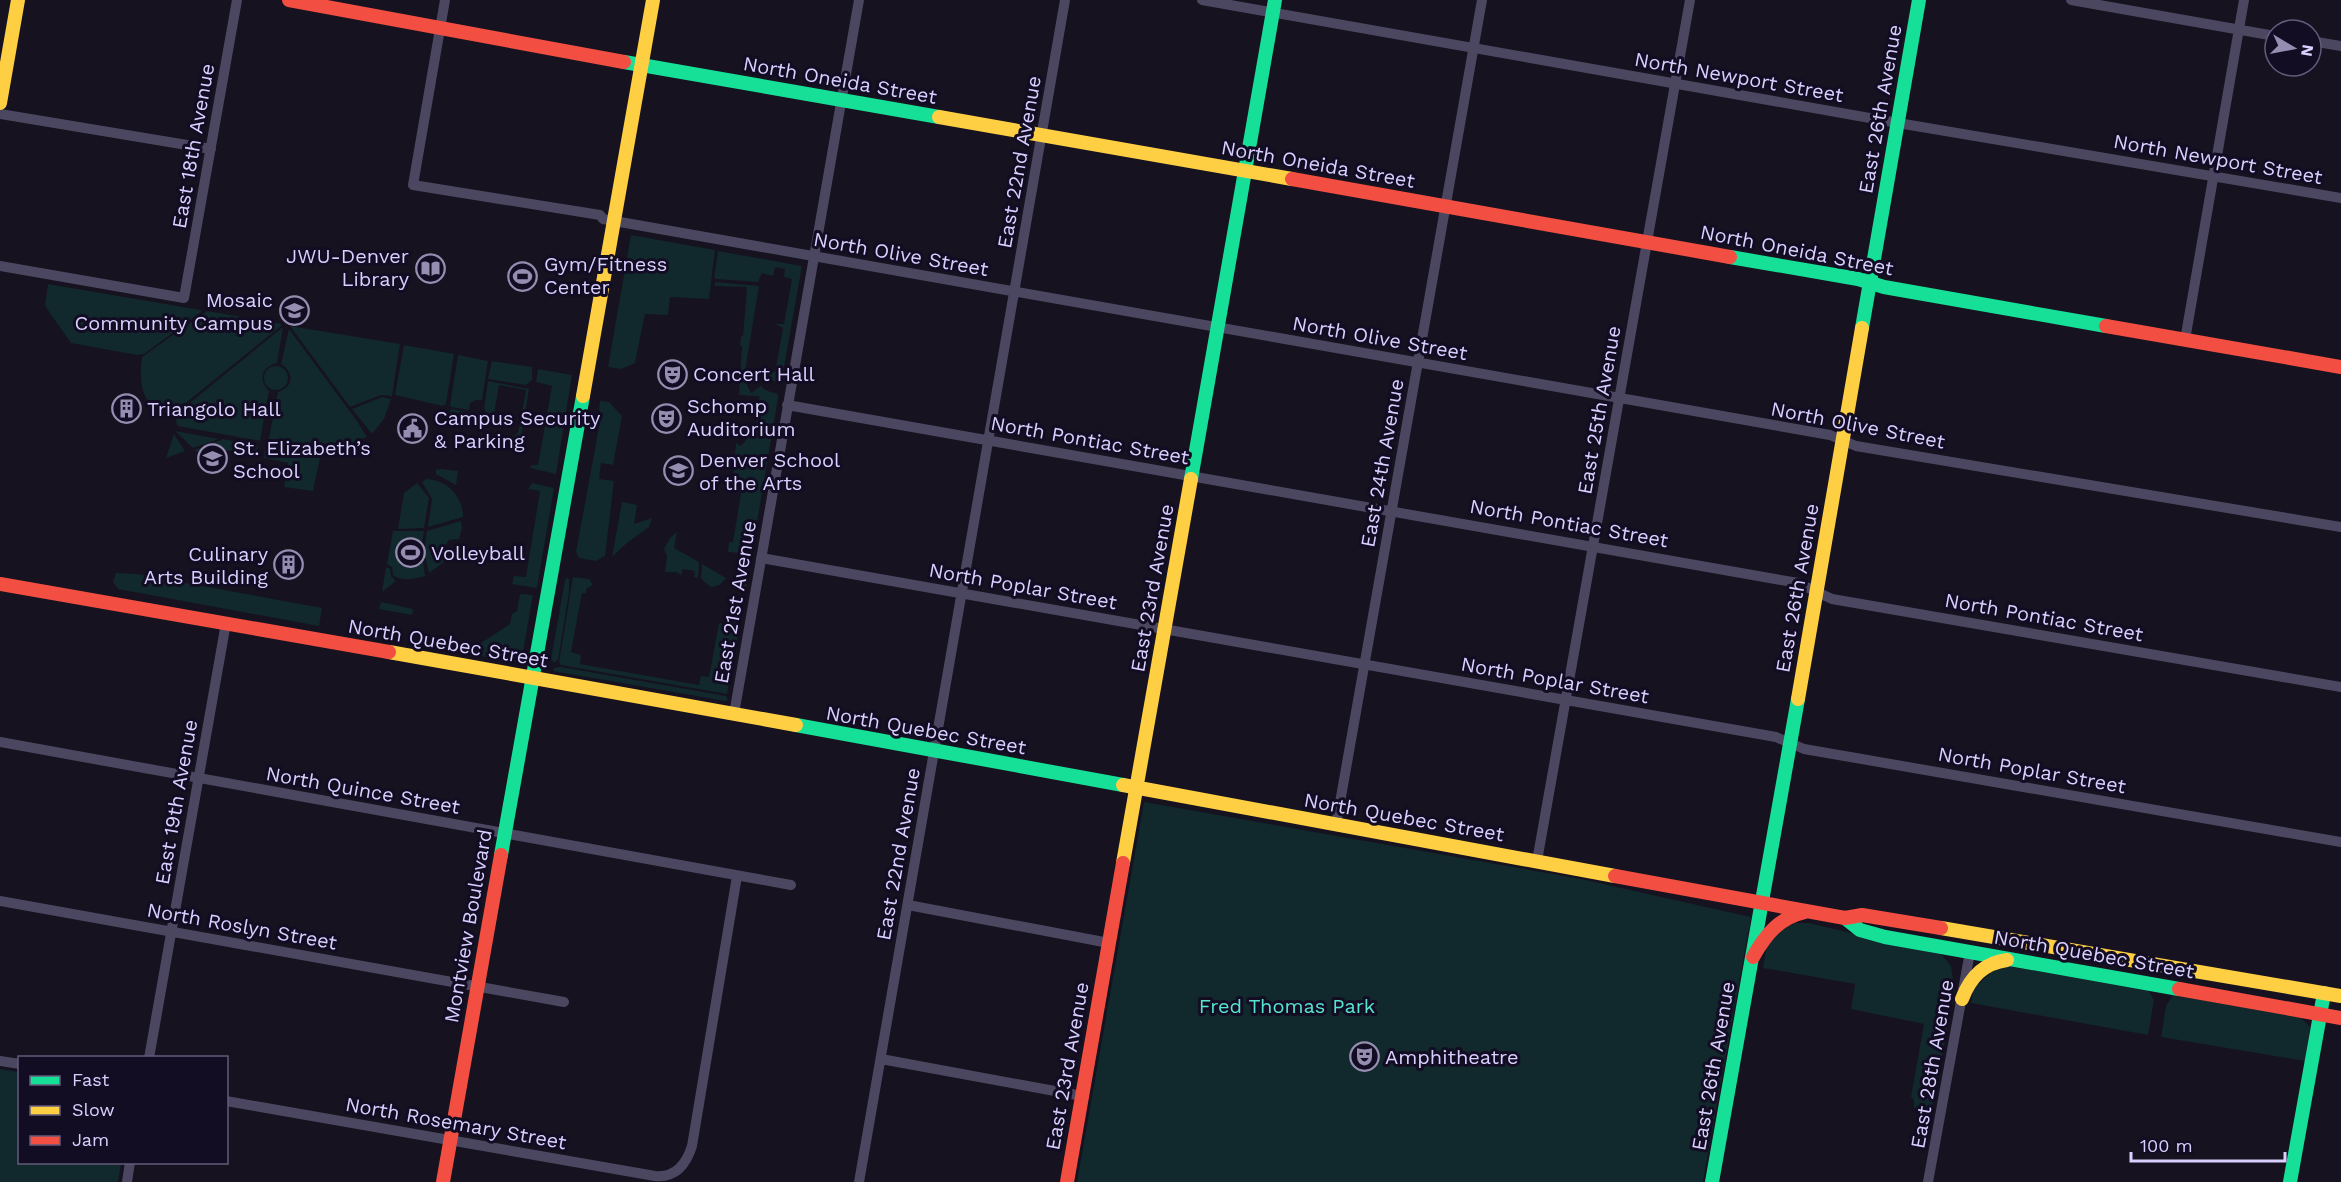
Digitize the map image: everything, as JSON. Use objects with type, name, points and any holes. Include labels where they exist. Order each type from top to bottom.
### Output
[{"type":"street","points":[[0,103],[18,0]]},
{"type":"street","name":"East 18th Avenue","points":[[0,266],[184,298],[237,0]]},
{"type":"street","name":"North Oneida Street","points":[[289,0],[641,65],[2341,367]]},
{"type":"street","points":[[440,27],[445,0]]},
{"type":"street","name":"Montview Boulevard","points":[[443,1182],[653,0]]},
{"type":"street","name":"East 21st Avenue","points":[[734,714],[859,0]]},
{"type":"street","name":"East 22nd Avenue","points":[[859,1182],[1065,0]]},
{"type":"street","name":"North Newport Street","points":[[1202,0],[1274,6],[1474,48],[2341,198]]},
{"type":"street","name":"East 24th Avenue","points":[[1336,825],[1482,0]]},
{"type":"street","name":"East 25th Avenue","points":[[1537,861],[1690,0]]},
{"type":"street","name":"East 26th Avenue","points":[[1712,1182],[1763,903],[1919,0]]},
{"type":"street","points":[[2071,0],[2263,34]]},
{"type":"street","points":[[2185,340],[2244,0]]},
{"type":"street","name":"East 23rd Avenue","points":[[1067,1182],[1274,6]]},
{"type":"street","name":"North Olive Street","points":[[440,27],[414,185],[600,215],[603,219],[814,257],[1830,435],[1856,446],[2341,527]]},
{"type":"street","points":[[2323,43],[2341,46]]},
{"type":"street","points":[[0,114],[211,149]]},
{"type":"street","name":"North Pontiac Street","points":[[787,405],[1798,583],[1844,601],[2341,687]]},
{"type":"street","name":"North Poplar Street","points":[[761,558],[1776,738],[1815,751],[2341,842]]},
{"type":"street","name":"North Quebec Street","points":[[0,584],[534,677],[1845,918],[1862,915],[2341,996]]},
{"type":"street","name":"East 19th Avenue","points":[[149,1056],[226,623]]},
{"type":"street","name":"North Quince Street","points":[[0,742],[791,885]]},
{"type":"street","name":"North Rosemary Street","points":[[228,1101],[663,1177],[678,1170],[689,1157],[692,1146],[737,876]]},
{"type":"street","name":"North Roslyn Street","points":[[0,901],[564,1002]]},
{"type":"street","points":[[908,905],[1109,943]]},
{"type":"street","points":[[1753,957],[1765,934],[1773,927],[1790,916],[1809,911]]},
{"type":"street","name":"North Quebec Street","points":[[1845,918],[1860,930],[1875,935],[2341,1018]]},
{"type":"street","points":[[1970,952],[1979,943],[2001,938]]},
{"type":"street","name":"East 28th Avenue","points":[[1928,1182],[1970,952]]},
{"type":"street","points":[[1962,999],[1970,982],[1987,965],[2003,960],[2023,961]]},
{"type":"street","points":[[2290,1182],[2325,993]]},
{"type":"street","points":[[881,1059],[1082,1096]]},
{"type":"street","points":[[0,1061],[18,1064]]},
{"type":"street","points":[[127,1182],[130,1164]]},
{"type":"green space","points":[[631,235],[715,250],[709,299],[670,297],[668,315],[645,314],[635,363],[621,369],[608,367]]},
{"type":"green space","points":[[718,251],[802,266],[780,383],[769,380],[767,373],[775,372],[783,328],[775,324],[784,324],[792,279],[784,277],[785,269],[775,267],[773,276],[762,273],[758,282],[716,279],[714,278]]},
{"type":"green space","points":[[715,282],[759,286],[745,371],[747,385],[751,393],[761,386],[765,390],[778,394],[746,588],[743,592],[737,581],[739,553],[728,552],[729,542],[733,542],[741,493],[732,492],[736,443],[741,446],[750,435],[756,423],[760,403],[759,396],[739,395],[742,346],[740,346],[741,336],[743,336],[747,287],[715,286]]},
{"type":"green space","points":[[48,284],[201,310],[201,312],[144,354],[137,355],[71,343],[45,306]]},
{"type":"green space","points":[[207,311],[281,324],[281,326],[177,410],[156,407],[149,402],[142,387],[142,357]]},
{"type":"green space","points":[[290,326],[400,344],[392,396],[381,395],[350,407]]},
{"type":"green space","points":[[283,327],[277,363],[267,368],[262,378],[269,391],[260,441],[178,426],[176,418],[181,410]]},
{"type":"green space","points":[[289,329],[367,437],[325,454],[268,443],[278,392],[287,387],[290,380],[289,371],[281,364]]},
{"type":"green space","points":[[404,345],[454,354],[446,404],[443,406],[395,395]]},
{"type":"green space","points":[[458,355],[488,361],[482,400],[470,403],[469,410],[450,405]]},
{"type":"green space","points":[[492,361],[532,367],[532,380],[526,385],[488,379]]},
{"type":"green space","points":[[276,366],[284,370],[288,378],[284,386],[276,390],[268,386],[264,378],[268,370]]},
{"type":"green space","points":[[538,369],[572,375],[556,474],[530,468],[532,465],[538,465],[552,386],[536,382]]},
{"type":"green space","points":[[488,381],[529,389],[519,451],[498,447],[518,433],[526,390],[499,385],[494,414],[487,417],[484,407]]},
{"type":"green space","points":[[382,397],[391,399],[384,419],[372,434],[352,409]]},
{"type":"green space","points":[[600,401],[609,402],[622,416],[613,465],[601,463],[599,479],[614,481],[605,556],[596,561],[579,558],[576,552],[601,416]]},
{"type":"green space","points":[[451,409],[476,414],[483,420],[478,425],[447,420]]},
{"type":"green space","points":[[175,431],[219,439],[193,448]]},
{"type":"green space","points":[[174,434],[185,451],[166,458]]},
{"type":"green space","points":[[223,439],[258,446],[256,456],[208,447],[206,459],[195,450]]},
{"type":"green space","points":[[265,447],[320,458],[313,491],[284,487],[288,463],[264,458]]},
{"type":"green space","points":[[436,470],[458,471],[456,485],[436,474]]},
{"type":"green space","points":[[426,479],[441,482],[452,490],[460,502],[463,517],[428,527],[432,499],[422,482]]},
{"type":"green space","points":[[417,483],[429,498],[424,528],[398,529],[404,493]]},
{"type":"green space","points":[[532,483],[554,488],[537,588],[512,584],[514,576],[526,577],[540,491],[528,489]]},
{"type":"green space","points":[[622,502],[637,505],[634,524],[652,518],[649,527],[612,557]]},
{"type":"green space","points":[[461,521],[459,539],[449,540],[441,553],[444,562],[429,573],[424,552],[427,531]]},
{"type":"green space","points":[[393,531],[424,531],[421,547],[425,576],[404,579],[393,575],[392,567],[387,564]]},
{"type":"green space","points":[[677,532],[674,548],[699,562],[698,578],[694,577],[695,571],[683,569],[681,575],[676,572],[665,572],[667,556],[664,549],[670,538]]},
{"type":"green space","points":[[702,564],[726,578],[720,584],[711,587],[701,579]]},
{"type":"green space","points":[[386,567],[390,569],[391,576],[396,581],[382,592]]},
{"type":"green space","points":[[116,573],[137,574],[322,608],[319,626],[118,589],[113,582]]},
{"type":"green space","points":[[573,577],[589,579],[593,585],[586,589],[586,593],[582,593],[571,652],[581,655],[580,664],[699,685],[701,676],[709,677],[719,623],[731,625],[734,611],[740,608],[742,612],[727,694],[561,665],[559,662]]},
{"type":"green space","points":[[567,578],[569,579],[569,592],[558,660],[554,663],[551,659]]},
{"type":"green space","points":[[520,594],[533,595],[521,663],[429,647],[431,634],[435,634],[441,645],[472,649],[510,624],[512,614],[517,611]]},
{"type":"green space","points":[[381,602],[413,609],[412,615],[379,609]]},
{"type":"green space","points":[[561,667],[726,696],[728,700],[553,671],[554,668]]},
{"type":"green space","name":"Fred Thomas Park","points":[[1144,802],[1581,879],[1751,917],[1703,1182],[1077,1182]]},
{"type":"green space","points":[[1795,923],[1809,923],[1942,955],[1951,966],[1955,991],[1931,1110],[1922,1112],[1914,1108],[1914,1100],[1911,1097],[1924,1024],[1851,1009],[1855,984],[1763,968],[1768,944],[1779,932]]},
{"type":"green space","points":[[1999,965],[2147,988],[2154,1000],[2148,1035],[1971,1003],[1974,988]]},
{"type":"green space","points":[[2173,995],[2300,1017],[2310,1027],[2305,1061],[2161,1037],[2166,1006]]},
{"type":"green space","points":[[0,1069],[18,1072],[18,1164],[121,1164],[118,1182],[0,1182]]},
{"type":"traffic: fast","points":[[1191,479],[1275,0]]},
{"type":"traffic: fast","points":[[1862,328],[1919,0]]},
{"type":"traffic: fast","points":[[624,62],[939,117]]},
{"type":"traffic: fast","points":[[1730,257],[2106,326]]},
{"type":"traffic: fast","points":[[501,855],[583,396]]},
{"type":"traffic: fast","points":[[1712,1182],[1798,699]]},
{"type":"traffic: fast","points":[[796,725],[1123,785]]},
{"type":"traffic: fast","points":[[1845,918],[1860,930],[1885,937],[2179,989]]},
{"type":"traffic: fast","points":[[2290,1182],[2324,993]]},
{"type":"traffic: slow","points":[[0,103],[18,0]]},
{"type":"traffic: slow","points":[[583,396],[653,0]]},
{"type":"traffic: slow","points":[[939,117],[1292,179]]},
{"type":"traffic: slow","points":[[1798,699],[1862,328]]},
{"type":"traffic: slow","points":[[1123,863],[1191,479]]},
{"type":"traffic: slow","points":[[389,652],[796,725]]},
{"type":"traffic: slow","points":[[1123,785],[1615,876]]},
{"type":"traffic: slow","points":[[1941,928],[2341,996]]},
{"type":"traffic: slow","points":[[1962,999],[1969,984],[1978,973],[1991,964],[2007,960]]},
{"type":"traffic: jam","points":[[289,0],[624,62]]},
{"type":"traffic: jam","points":[[1292,179],[1730,257]]},
{"type":"traffic: jam","points":[[2106,326],[2341,367]]},
{"type":"traffic: jam","points":[[0,584],[389,652]]},
{"type":"traffic: jam","points":[[443,1182],[501,855]]},
{"type":"traffic: jam","points":[[1067,1182],[1123,863]]},
{"type":"traffic: jam","points":[[1615,876],[1845,918],[1862,915],[1941,928]]},
{"type":"traffic: jam","points":[[1753,957],[1774,928],[1788,918],[1805,912]]},
{"type":"traffic: jam","points":[[2179,989],[2341,1018]]},
{"type":"place","name":"JWU-Denver Library","points":[[430,268]]},
{"type":"place","name":"Gym/Fitness Center","points":[[523,276]]},
{"type":"place","name":"Mosaic Community Campus","points":[[294,311]]},
{"type":"place","name":"Concert Hall","points":[[672,374]]},
{"type":"place","name":"Triangolo Hall","points":[[126,409]]},
{"type":"place","name":"Schomp Auditorium","points":[[666,418]]},
{"type":"place","name":"Campus Security & Parking","points":[[413,429]]},
{"type":"place","name":"St. Elizabeth’s School","points":[[212,459]]},
{"type":"place","name":"Denver School of the Arts","points":[[678,471]]},
{"type":"place","name":"Volleyball","points":[[410,553]]},
{"type":"place","name":"Culinary Arts Building","points":[[289,565]]},
{"type":"place","name":"Amphitheatre","points":[[1364,1057]]}]
